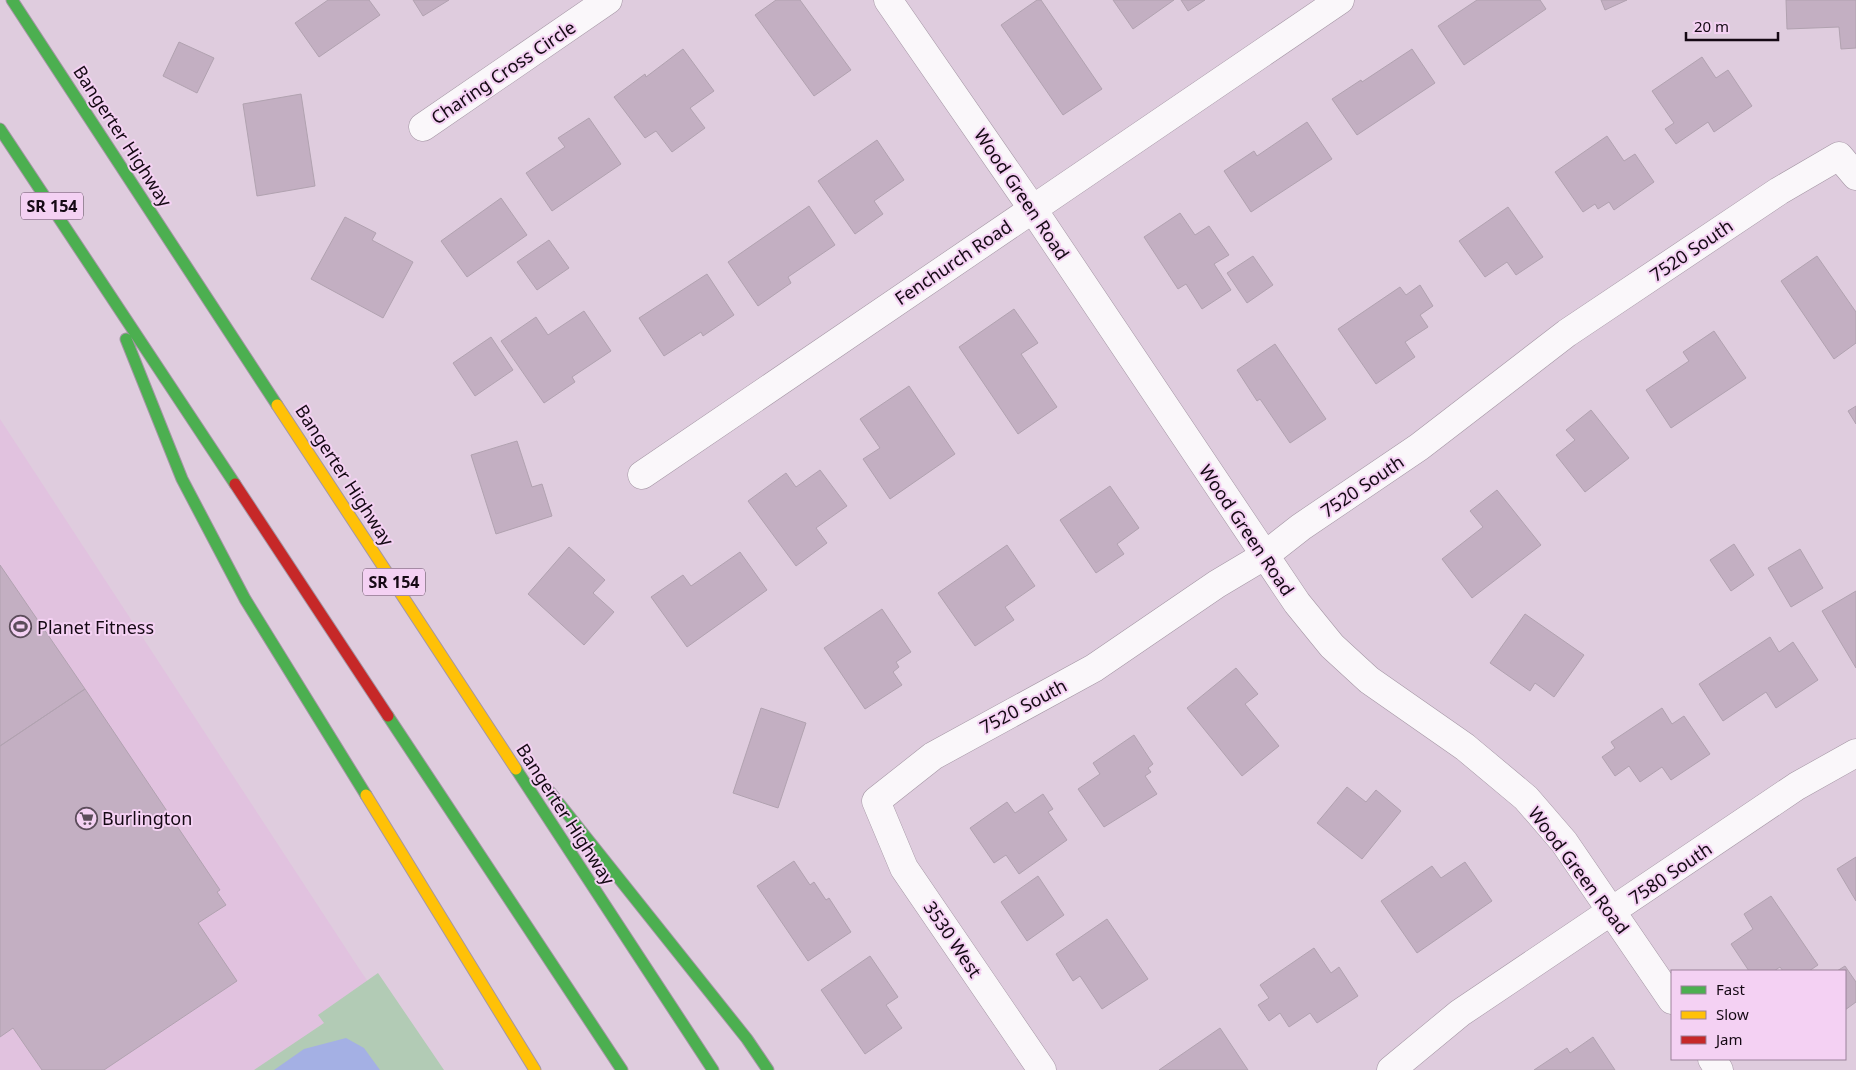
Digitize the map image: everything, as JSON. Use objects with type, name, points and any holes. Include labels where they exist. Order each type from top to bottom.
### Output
[{"type":"highway","name":"Bangerter Highway","points":[[12,0],[713,1070]]},
{"type":"highway","name":"SR 154","points":[[0,128],[622,1070]]},
{"type":"highway","points":[[104,284],[182,479],[245,599],[535,1070]]},
{"type":"highway","points":[[446,662],[526,762]]},
{"type":"highway","points":[[544,785],[747,1040],[768,1070]]},
{"type":"street","name":"Charing Cross Circle","points":[[423,127],[608,0]]},
{"type":"street","name":"Wood Green Road","points":[[888,0],[1032,208],[1297,603],[1332,646],[1369,680],[1465,747],[1526,798],[1564,842],[1671,999]]},
{"type":"street","name":"Fenchurch Road","points":[[642,475],[1340,0]]},
{"type":"street","name":"7520 South","points":[[876,801],[933,756],[1094,668],[1216,584],[1264,556],[1301,527],[1427,441],[1567,333],[1780,191],[1847,166]]},
{"type":"street","name":"7580 South","points":[[1391,1070],[1460,1013],[1613,912],[1797,786],[1856,753]]},
{"type":"street","name":"3530 West","points":[[876,801],[904,868],[1042,1070]]},
{"type":"shaded area","points":[[0,419],[358,967],[428,1070],[0,1070]]},
{"type":"green space","points":[[378,973],[444,1070],[254,1070],[324,1023],[318,1015]]},
{"type":"water","points":[[346,1038],[364,1048],[380,1070],[274,1070],[304,1049]]},
{"type":"building","points":[[328,0],[369,0],[380,15],[319,57],[295,23]]},
{"type":"building","points":[[413,0],[449,0],[423,16]]},
{"type":"building","points":[[776,0],[800,0],[851,70],[814,96],[755,15]]},
{"type":"building","points":[[1037,0],[1041,0],[1102,89],[1063,115],[1001,25]]},
{"type":"building","points":[[1113,0],[1174,0],[1133,29]]},
{"type":"building","points":[[1181,0],[1205,0],[1188,11]]},
{"type":"building","points":[[1477,0],[1540,0],[1546,9],[1464,65],[1438,26]]},
{"type":"building","points":[[1601,0],[1627,0],[1605,10]]},
{"type":"building","points":[[1786,0],[1856,0],[1856,48],[1841,49],[1839,27],[1787,29]]},
{"type":"building","points":[[179,42],[214,58],[197,93],[163,76]]},
{"type":"building","points":[[683,49],[714,91],[690,108],[705,128],[672,152],[656,131],[645,138],[614,97],[645,74],[646,77]]},
{"type":"building","points":[[1412,49],[1435,83],[1357,135],[1332,99]]},
{"type":"building","points":[[1702,57],[1716,78],[1728,70],[1752,106],[1714,132],[1708,122],[1676,144],[1665,129],[1674,123],[1652,91]]},
{"type":"building","points":[[301,94],[315,186],[257,196],[243,104]]},
{"type":"building","points":[[589,118],[621,164],[552,211],[526,173],[565,147],[558,138]]},
{"type":"building","points":[[1307,122],[1332,159],[1251,212],[1224,171],[1254,151],[1257,156]]},
{"type":"building","points":[[1607,136],[1624,161],[1635,154],[1654,182],[1614,210],[1609,202],[1598,209],[1595,204],[1583,212],[1555,172]]},
{"type":"building","points":[[877,140],[904,180],[874,201],[883,214],[855,234],[818,181]]},
{"type":"building","points":[[501,198],[527,235],[467,277],[441,241]]},
{"type":"building","points":[[809,206],[835,245],[788,277],[791,283],[758,306],[728,262]]},
{"type":"building","points":[[1508,207],[1543,257],[1516,275],[1507,262],[1485,277],[1459,241]]},
{"type":"building","points":[[1180,213],[1195,235],[1209,226],[1229,255],[1214,264],[1231,290],[1202,309],[1186,284],[1178,289],[1144,237]]},
{"type":"building","points":[[345,217],[376,233],[372,240],[413,262],[383,318],[311,279]]},
{"type":"building","points":[[549,240],[569,268],[537,290],[517,262]]},
{"type":"building","points":[[1253,256],[1273,285],[1247,303],[1227,273]]},
{"type":"building","points":[[1817,256],[1856,312],[1856,343],[1834,359],[1781,281]]},
{"type":"building","points":[[707,274],[734,315],[703,336],[701,332],[664,356],[639,318]]},
{"type":"building","points":[[1420,285],[1433,306],[1420,315],[1428,327],[1405,342],[1415,357],[1376,384],[1338,329],[1400,287],[1406,295]]},
{"type":"building","points":[[1014,309],[1038,343],[1021,354],[1057,407],[1018,434],[959,347]]},
{"type":"building","points":[[584,311],[611,351],[572,377],[575,382],[544,403],[501,341],[536,317],[548,335]]},
{"type":"building","points":[[1714,331],[1746,378],[1671,428],[1646,390],[1689,361],[1683,352]]},
{"type":"building","points":[[491,337],[513,370],[475,396],[453,363]]},
{"type":"building","points":[[1275,344],[1326,419],[1290,443],[1260,399],[1257,401],[1237,370]]},
{"type":"building","points":[[909,386],[955,454],[890,499],[863,459],[880,448],[860,419]]},
{"type":"building","points":[[1856,406],[1856,424],[1848,411]]},
{"type":"building","points":[[1591,410],[1629,458],[1585,492],[1556,455],[1575,440],[1566,430]]},
{"type":"building","points":[[517,441],[532,487],[542,484],[552,516],[496,534],[471,455]]},
{"type":"building","points":[[820,470],[847,506],[816,528],[827,543],[796,566],[748,501],[786,473],[796,487]]},
{"type":"building","points":[[1110,486],[1139,528],[1117,544],[1124,554],[1096,573],[1060,520]]},
{"type":"building","points":[[1497,490],[1541,545],[1472,598],[1442,559],[1483,527],[1470,511]]},
{"type":"building","points":[[1734,544],[1754,575],[1731,591],[1710,560]]},
{"type":"building","points":[[1007,545],[1035,586],[1005,607],[1014,620],[975,646],[938,593]]},
{"type":"building","points":[[569,547],[605,580],[593,593],[614,612],[584,645],[528,594]]},
{"type":"building","points":[[1800,549],[1823,588],[1791,607],[1768,568]]},
{"type":"building","points":[[740,552],[767,590],[687,647],[651,597],[683,575],[691,586]]},
{"type":"building","name":"Planet Fitness","points":[[0,565],[85,689],[0,746]]},
{"type":"building","points":[[1856,591],[1856,668],[1822,611]]},
{"type":"building","points":[[882,609],[911,652],[896,662],[899,667],[893,672],[902,685],[865,709],[824,648]]},
{"type":"building","points":[[1525,614],[1584,655],[1554,697],[1535,683],[1530,691],[1490,663]]},
{"type":"building","points":[[1770,637],[1779,652],[1793,642],[1818,680],[1776,708],[1766,692],[1723,721],[1699,684]]},
{"type":"building","points":[[1236,668],[1258,694],[1245,704],[1279,746],[1242,776],[1187,708]]},
{"type":"building","name":"Burlington","points":[[85,689],[220,890],[217,892],[226,905],[198,923],[237,981],[104,1070],[42,1070],[13,1028],[0,1037],[0,746]]},
{"type":"building","points":[[761,708],[806,723],[778,808],[733,793]]},
{"type":"building","points":[[1662,708],[1672,724],[1684,716],[1710,754],[1671,780],[1662,767],[1640,782],[1629,766],[1615,776],[1602,757],[1615,748],[1611,742]]},
{"type":"building","points":[[1134,735],[1153,764],[1148,768],[1151,772],[1145,776],[1157,794],[1104,827],[1078,789],[1100,774],[1093,763]]},
{"type":"building","points":[[1347,787],[1366,802],[1376,790],[1401,811],[1362,859],[1317,823]]},
{"type":"building","points":[[1043,794],[1053,809],[1048,812],[1067,840],[1019,874],[1006,855],[994,863],[970,828],[1007,802],[1015,813]]},
{"type":"building","points":[[1856,857],[1856,901],[1837,869]]},
{"type":"building","points":[[794,861],[810,885],[814,882],[826,900],[829,898],[851,932],[808,961],[757,886]]},
{"type":"building","points":[[1465,862],[1492,901],[1417,953],[1381,901],[1432,866],[1441,878]]},
{"type":"building","points":[[1038,876],[1064,915],[1027,941],[1001,902]]},
{"type":"building","points":[[1771,896],[1818,965],[1810,970],[1782,970],[1780,967],[1776,970],[1748,970],[1731,944],[1753,929],[1744,914]]},
{"type":"building","points":[[1107,919],[1148,979],[1102,1009],[1080,976],[1073,981],[1056,954]]},
{"type":"building","points":[[1314,948],[1331,973],[1339,967],[1358,996],[1317,1023],[1310,1013],[1289,1027],[1280,1013],[1269,1021],[1258,1005],[1269,998],[1260,985]]},
{"type":"building","points":[[870,956],[898,997],[886,1005],[902,1028],[865,1054],[821,990]]},
{"type":"building","points":[[1845,966],[1856,982],[1856,1002],[1846,1009],[1846,970],[1839,970]]},
{"type":"building","points":[[1220,1028],[1248,1070],[1159,1070]]},
{"type":"building","points":[[1593,1037],[1615,1070],[1534,1070],[1567,1048],[1570,1053]]},
{"type":"traffic: fast","points":[[12,0],[277,405]]},
{"type":"traffic: fast","points":[[0,129],[235,484]]},
{"type":"traffic: fast","points":[[126,339],[182,479],[245,599],[366,795]]},
{"type":"traffic: fast","points":[[388,716],[622,1070]]},
{"type":"traffic: fast","points":[[516,769],[713,1070]]},
{"type":"traffic: fast","points":[[550,792],[747,1039],[768,1070]]},
{"type":"traffic: slow","points":[[277,405],[516,769]]},
{"type":"traffic: slow","points":[[366,795],[535,1070]]},
{"type":"traffic: jam","points":[[235,484],[388,716]]},
{"type":"place","name":"Planet Fitness","points":[[21,627]]},
{"type":"place","name":"Burlington","points":[[86,818]]}]
